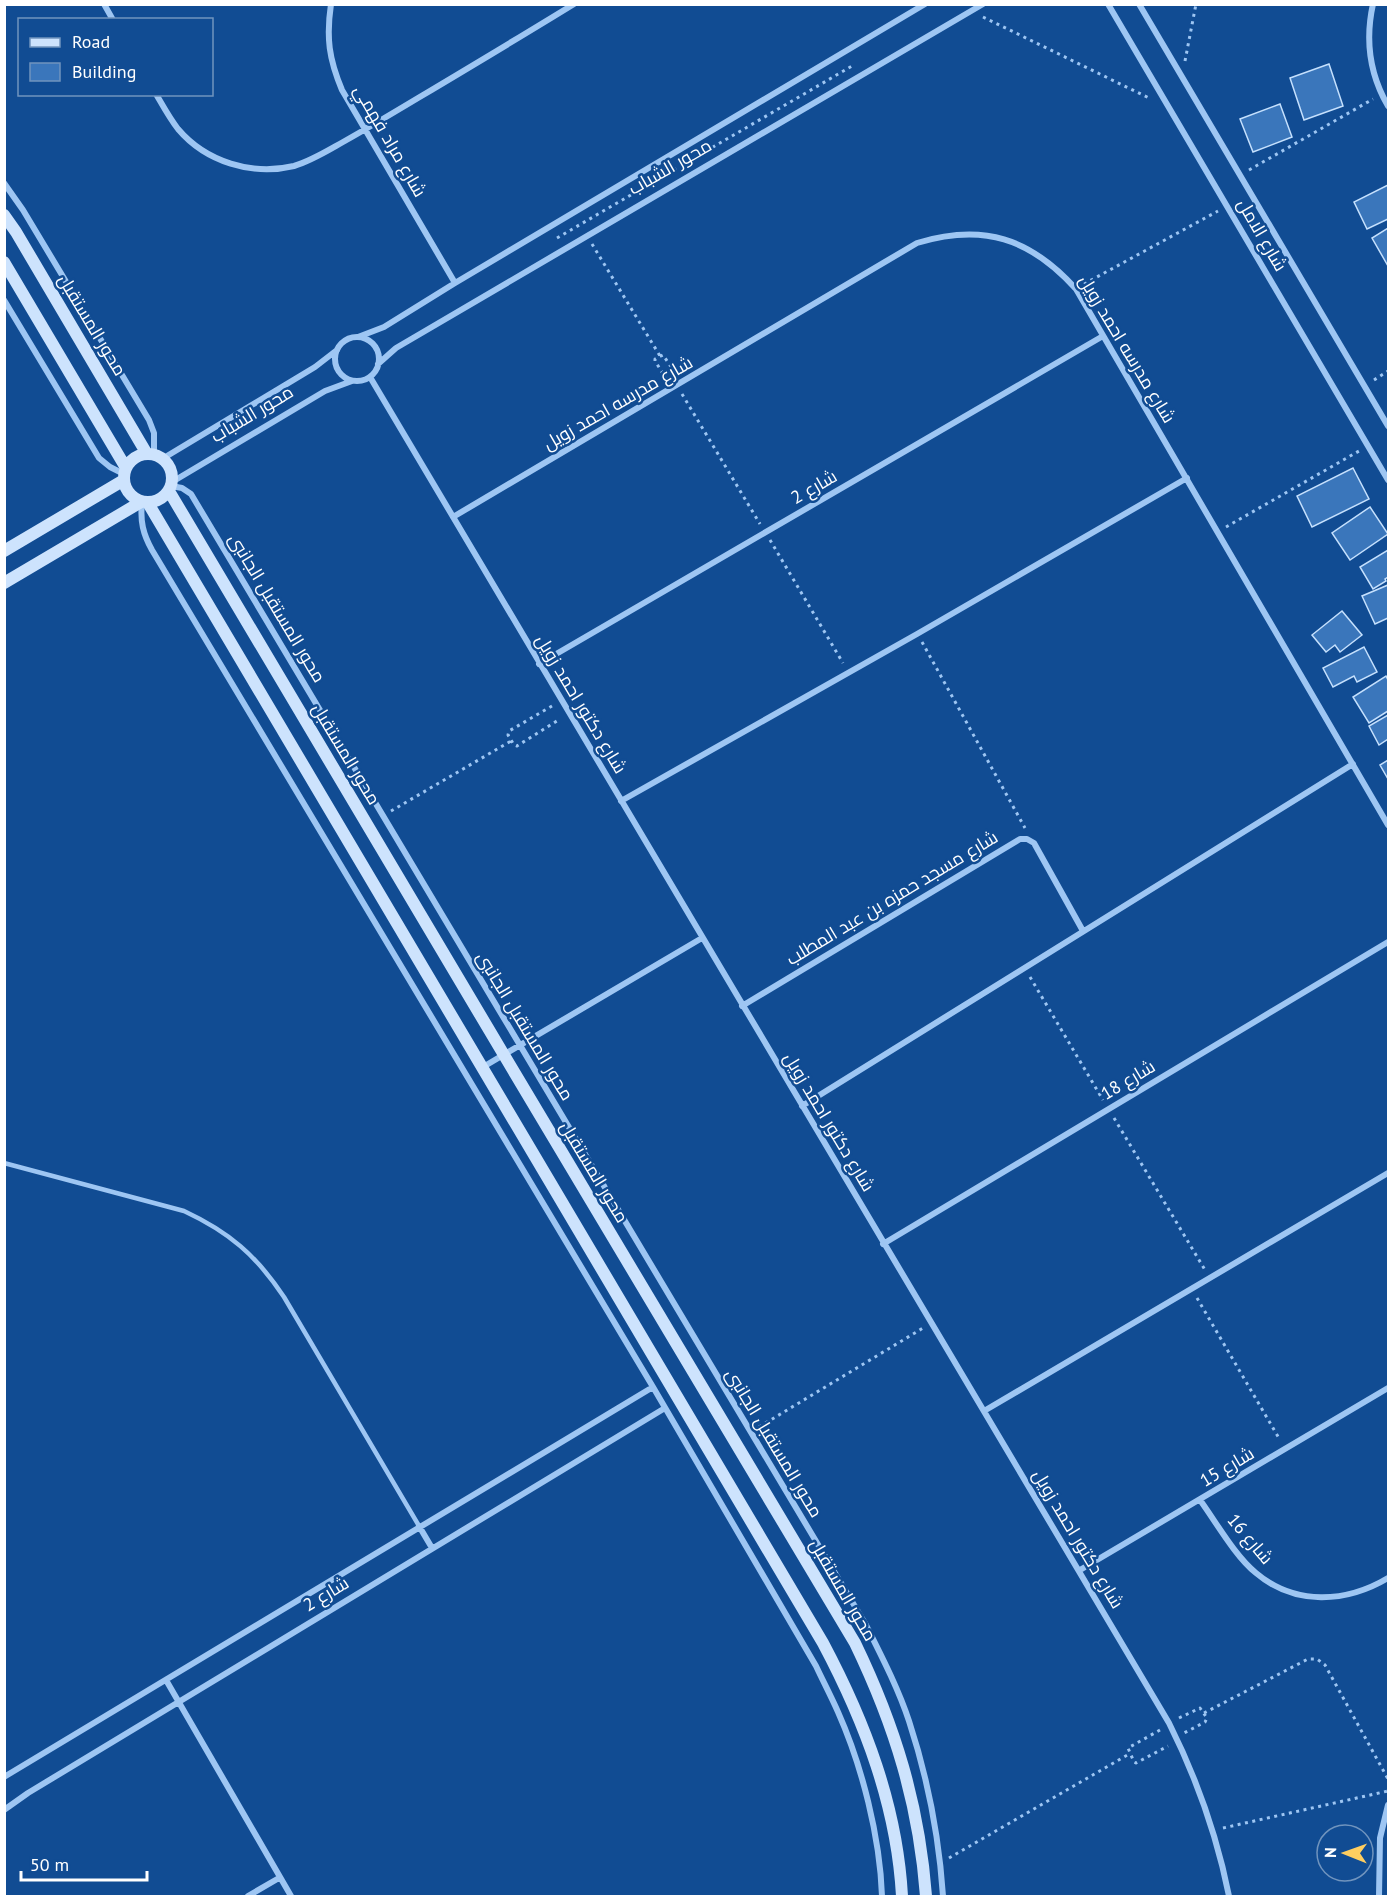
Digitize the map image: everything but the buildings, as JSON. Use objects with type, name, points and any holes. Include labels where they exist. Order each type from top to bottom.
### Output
[{"type":"street","points":[[104,4],[112,18]]},
{"type":"street","name":"شارع مراد فهمي","points":[[331,4],[328,26],[329,48],[342,90],[455,283]]},
{"type":"street","points":[[157,96],[179,130],[194,145],[212,156],[232,165],[252,169],[274,170],[295,166],[315,158],[365,130],[574,4]]},
{"type":"street","name":"محور الشباب","points":[[358,337],[384,327],[925,4]]},
{"type":"street","name":"محور الشباب","points":[[378,364],[396,348],[982,4]]},
{"type":"street","name":"شارع الامل","points":[[1108,4],[1389,480]]},
{"type":"street","name":"شارع الامل","points":[[1139,4],[1389,426]]},
{"type":"street","points":[[1373,4],[1369,44],[1373,70],[1381,94],[1389,106]]},
{"type":"street","points":[[4,183],[24,210],[149,420],[154,433],[154,456]]},
{"type":"street","name":"محور المستقبل","points":[[4,215],[154,456]]},
{"type":"street","name":"شارع مدرسه احمد زويل","points":[[453,517],[917,243],[959,234],[1003,239],[1023,246],[1042,257],[1059,270],[1076,289],[1389,825]]},
{"type":"street","points":[[4,262],[124,474],[129,494],[144,502],[483,1067],[823,1643],[861,1721],[876,1762],[896,1846],[902,1896]]},
{"type":"street","points":[[4,300],[99,458],[124,474]]},
{"type":"street","name":"شارع 2","points":[[539,664],[1103,336]]},
{"type":"street","points":[[358,337],[373,344],[378,353],[378,364],[370,377],[352,381],[338,372],[335,361],[336,350],[348,339],[358,337]]},
{"type":"street","name":"محور الشباب","points":[[154,456],[315,368],[336,350]]},
{"type":"street","name":"شارع دكتور احمد زويل","points":[[370,377],[883,1244],[1080,1570],[1169,1724],[1205,1804],[1222,1864],[1228,1896]]},
{"type":"street","name":"محور الشباب","points":[[171,486],[326,391],[352,381]]},
{"type":"street","points":[[4,551],[124,474],[136,457],[154,456],[171,471],[171,486],[160,500],[144,502],[4,583]]},
{"type":"street","points":[[621,801],[1187,478]]},
{"type":"street","name":"محور المستقبل","points":[[171,486],[504,1055],[855,1643],[892,1728],[906,1773],[916,1819],[926,1896]]},
{"type":"street","name":"محور المستقبل الجانبى","points":[[171,486],[182,488],[191,494],[866,1625],[909,1720],[924,1769],[935,1820],[943,1896]]},
{"type":"street","points":[[144,502],[141,519],[144,535],[152,550],[653,1387],[816,1666],[839,1713],[859,1770],[874,1830],[882,1896]]},
{"type":"street","points":[[802,1106],[1353,764]]},
{"type":"street","name":"شارع مسجد حمزه بن عبد المطلب","points":[[742,1006],[1013,842],[1024,839],[1034,843],[1083,931]]},
{"type":"street","points":[[483,1067],[702,938]]},
{"type":"street","name":"شارع 18","points":[[883,1244],[1389,942]]},
{"type":"street","points":[[984,1412],[1389,1173]]},
{"type":"street","name":"شارع 2","points":[[4,1777],[653,1387]]},
{"type":"street","name":"شارع 15","points":[[1080,1570],[1389,1388]]},
{"type":"street","name":"شارع 2","points":[[4,1810],[179,1701],[665,1408]]},
{"type":"street","name":"شارع 16","points":[[1200,1500],[1240,1556],[1255,1572],[1273,1585],[1293,1593],[1314,1597],[1336,1597],[1357,1593],[1389,1578]]},
{"type":"street","points":[[419,1526],[432,1548]]},
{"type":"street","points":[[166,1680],[291,1896]]},
{"type":"street","points":[[1379,1896],[1380,1838],[1389,1805]]},
{"type":"street","points":[[249,1896],[279,1878]]},
{"type":"lane","points":[[4,1163],[184,1211],[216,1227],[251,1254],[284,1297],[419,1526]]},
{"type":"path","points":[[1181,77],[1196,4]]},
{"type":"path","points":[[971,11],[1170,109]]},
{"type":"path","points":[[553,240],[853,65]]},
{"type":"path","points":[[1239,175],[1381,94]]},
{"type":"path","points":[[1076,289],[1228,206]]},
{"type":"path","points":[[588,237],[660,356],[663,355],[682,383]]},
{"type":"path","points":[[660,356],[655,361],[673,389]]},
{"type":"path","points":[[1365,386],[1389,371]]},
{"type":"path","points":[[1217,532],[1368,446]]},
{"type":"path","points":[[917,634],[1022,822],[1025,828],[1024,839]]},
{"type":"path","points":[[561,701],[509,731],[511,741],[517,746],[569,714]]},
{"type":"path","points":[[382,816],[511,741]]},
{"type":"path","points":[[1024,968],[1210,1279]]},
{"type":"path","points":[[1192,1290],[1285,1450]]},
{"type":"path","points":[[750,1432],[931,1323]]},
{"type":"path","points":[[1204,1713],[1308,1659],[1317,1659],[1325,1665],[1389,1779]]},
{"type":"path","points":[[1200,1708],[1208,1720],[1136,1763],[1134,1762],[1128,1748],[1169,1724],[1200,1708]]},
{"type":"path","points":[[941,1863],[1129,1754]]},
{"type":"path","points":[[1213,1830],[1389,1791]]}]
